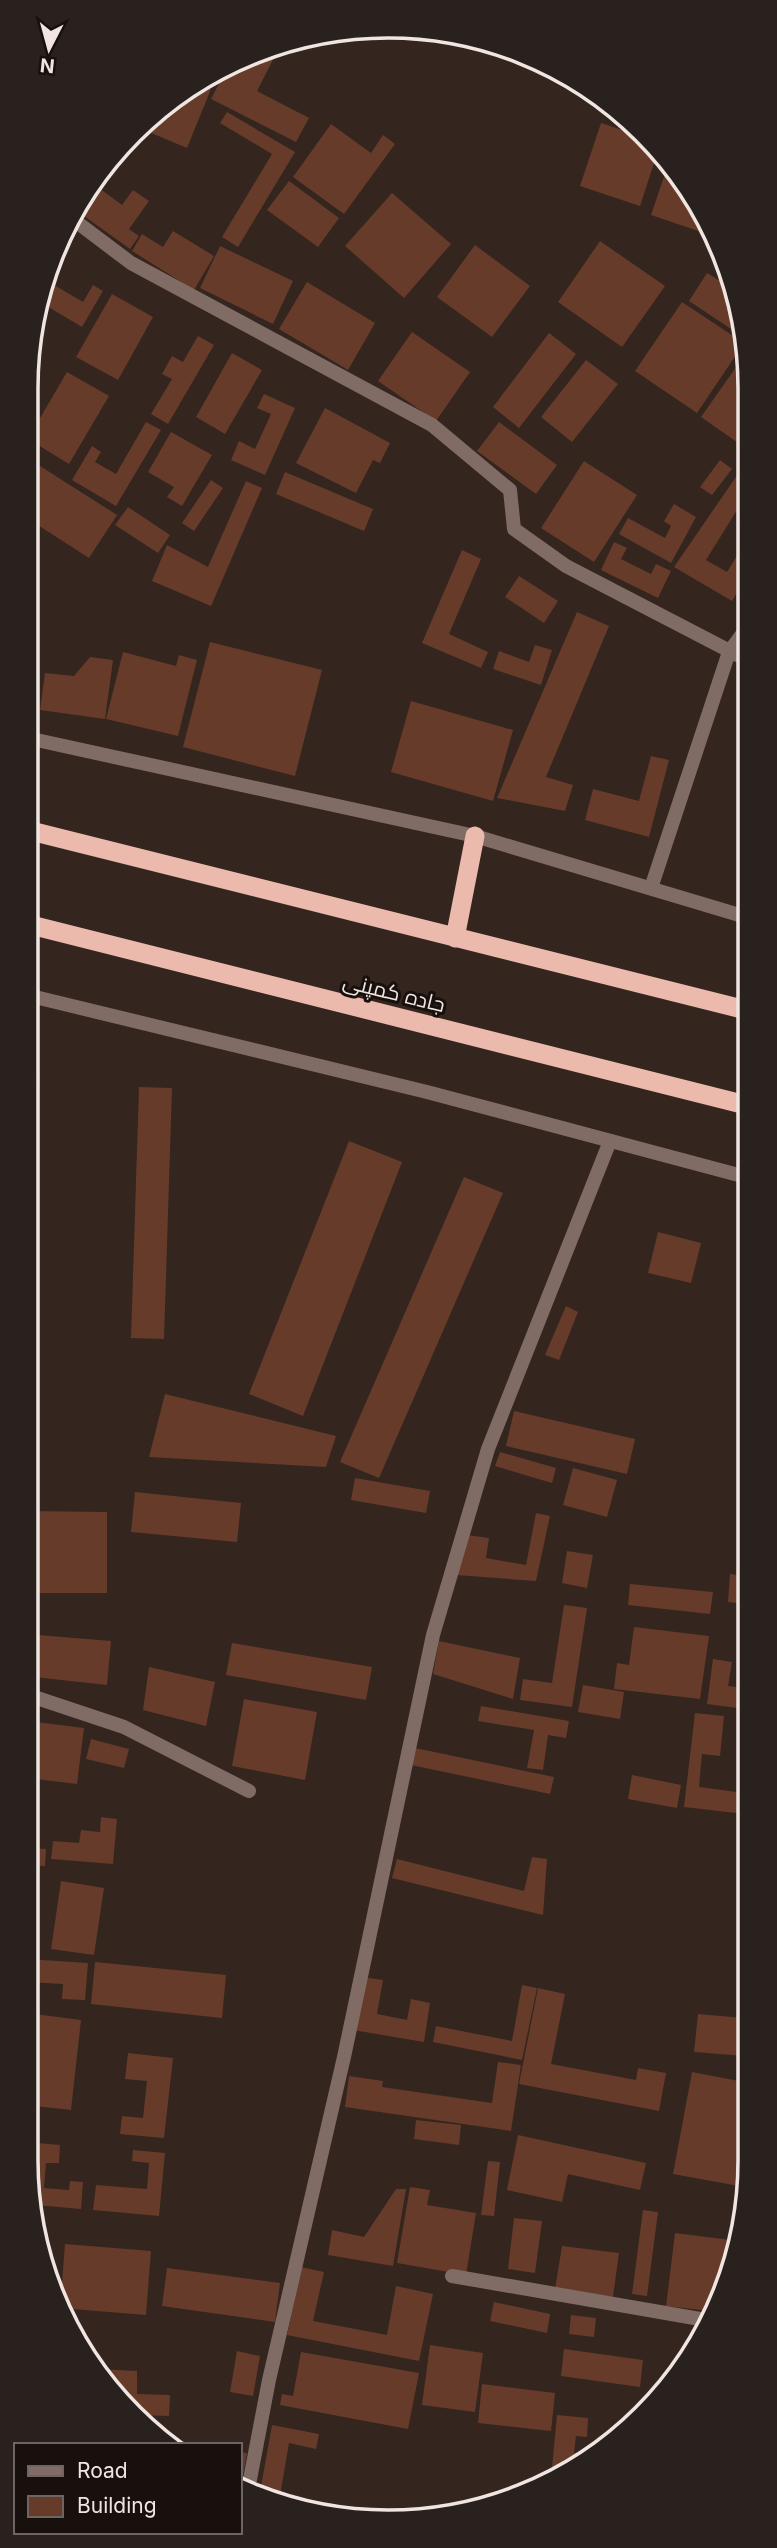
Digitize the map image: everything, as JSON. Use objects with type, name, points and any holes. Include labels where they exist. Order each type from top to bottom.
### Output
[{"type":"highway","points":[[38,833],[738,1008]]},
{"type":"highway","points":[[455,938],[475,836]]},
{"type":"highway","name":"جاده کمپنی","points":[[38,927],[738,1103]]},
{"type":"street","points":[[80,224],[131,263],[432,425],[510,490],[514,529],[566,566],[738,656]]},
{"type":"street","points":[[651,888],[729,652],[738,640]]},
{"type":"street","points":[[38,740],[475,836],[738,914]]},
{"type":"street","points":[[38,998],[414,1089],[738,1175]]},
{"type":"street","points":[[250,2481],[269,2379],[344,2057],[433,1635],[488,1449],[610,1141]]},
{"type":"street","points":[[38,1698],[124,1727],[248,1791]]},
{"type":"street","points":[[452,2276],[700,2319]]},
{"type":"building","points":[[274,58],[257,91],[309,118],[296,142],[211,99],[220,82]]},
{"type":"building","points":[[209,88],[211,89],[187,148],[150,133],[175,111]]},
{"type":"building","points":[[227,112],[295,152],[238,247],[222,237],[272,154],[220,123]]},
{"type":"building","points":[[601,123],[625,131],[655,161],[640,206],[580,186]]},
{"type":"building","points":[[331,124],[371,153],[383,135],[395,144],[344,214],[293,177]]},
{"type":"building","points":[[665,174],[680,194],[701,232],[651,215]]},
{"type":"building","points":[[289,181],[339,218],[318,247],[267,210]]},
{"type":"building","points":[[101,189],[122,205],[133,190],[149,201],[129,229],[139,236],[130,249],[84,216]]},
{"type":"building","points":[[392,193],[451,244],[404,298],[345,246]]},
{"type":"building","points":[[173,231],[214,256],[194,290],[132,251],[142,234],[163,247]]},
{"type":"building","points":[[600,241],[665,286],[622,347],[558,302]]},
{"type":"building","points":[[475,245],[530,286],[492,337],[437,297]]},
{"type":"building","points":[[220,246],[293,281],[273,324],[200,288]]},
{"type":"building","points":[[707,273],[722,282],[734,331],[689,301]]},
{"type":"building","points":[[307,282],[375,323],[348,370],[279,329]]},
{"type":"building","points":[[54,285],[83,302],[93,285],[103,291],[82,327],[48,307]]},
{"type":"building","points":[[112,294],[153,317],[118,380],[76,357]]},
{"type":"building","points":[[682,302],[735,337],[737,354],[697,413],[635,371]]},
{"type":"building","points":[[412,332],[470,372],[436,421],[378,381]]},
{"type":"building","points":[[549,333],[576,354],[519,428],[493,407]]},
{"type":"building","points":[[198,336],[214,345],[168,424],[151,414],[172,379],[162,374],[172,356],[183,362]]},
{"type":"building","points":[[232,353],[262,370],[225,434],[196,417]]},
{"type":"building","points":[[586,360],[618,384],[572,442],[541,417]]},
{"type":"building","points":[[738,364],[738,443],[701,417]]},
{"type":"building","points":[[67,372],[109,396],[69,464],[38,445],[38,421]]},
{"type":"building","points":[[264,394],[295,408],[265,475],[231,460],[239,441],[255,449],[271,414],[257,408]]},
{"type":"building","points":[[325,408],[390,443],[380,463],[373,460],[356,493],[296,463]]},
{"type":"building","points":[[146,422],[161,430],[116,506],[72,480],[92,446],[101,452],[95,462],[116,474]]},
{"type":"building","points":[[499,422],[557,465],[536,494],[477,451]]},
{"type":"building","points":[[171,432],[212,455],[182,506],[167,497],[174,487],[148,472]]},
{"type":"building","points":[[720,460],[732,469],[712,495],[700,487]]},
{"type":"building","points":[[584,461],[637,495],[594,562],[541,528]]},
{"type":"building","points":[[40,466],[117,515],[89,558],[38,525]]},
{"type":"building","points":[[285,472],[373,509],[364,531],[276,494]]},
{"type":"building","points":[[738,474],[738,508],[706,560],[727,572],[738,554],[738,591],[732,601],[674,567]]},
{"type":"building","points":[[211,480],[223,488],[194,531],[182,523]]},
{"type":"building","points":[[246,481],[262,488],[211,606],[152,581],[167,545],[208,567]]},
{"type":"building","points":[[674,504],[696,517],[671,563],[619,534],[628,518],[665,538],[671,526],[664,521]]},
{"type":"building","points":[[128,507],[170,535],[158,553],[115,525]]},
{"type":"building","points":[[614,542],[627,548],[621,559],[651,574],[656,564],[671,571],[658,598],[601,570]]},
{"type":"building","points":[[462,550],[481,559],[449,634],[488,652],[481,668],[422,643]]},
{"type":"building","points":[[519,576],[558,601],[544,623],[505,597]]},
{"type":"building","points":[[577,612],[609,626],[546,777],[573,785],[565,811],[497,798]]},
{"type":"building","points":[[210,642],[322,670],[295,776],[183,747]]},
{"type":"building","points":[[535,645],[552,650],[541,685],[493,669],[499,651],[529,662]]},
{"type":"building","points":[[123,652],[176,666],[179,655],[197,660],[178,736],[106,719]]},
{"type":"building","points":[[90,657],[113,660],[105,719],[40,710],[45,673],[74,676]]},
{"type":"building","points":[[411,701],[513,730],[493,801],[391,772]]},
{"type":"building","points":[[651,756],[669,760],[649,837],[585,820],[593,789],[639,801]]},
{"type":"building","points":[[139,1087],[172,1088],[164,1339],[131,1338]]},
{"type":"building","points":[[349,1141],[402,1162],[303,1416],[249,1394]]},
{"type":"building","points":[[464,1177],[503,1193],[379,1478],[340,1462]]},
{"type":"building","points":[[658,1232],[701,1243],[691,1283],[648,1273]]},
{"type":"building","points":[[566,1306],[578,1312],[559,1360],[545,1355]]},
{"type":"building","points":[[165,1394],[336,1436],[326,1467],[149,1457]]},
{"type":"building","points":[[514,1411],[635,1439],[627,1474],[506,1446]]},
{"type":"building","points":[[500,1452],[556,1468],[552,1483],[495,1466]]},
{"type":"building","points":[[573,1468],[617,1480],[607,1517],[563,1505]]},
{"type":"building","points":[[355,1478],[430,1491],[426,1513],[351,1500]]},
{"type":"building","points":[[135,1492],[241,1503],[237,1542],[131,1532]]},
{"type":"building","points":[[38,1511],[107,1512],[107,1593],[38,1593]]},
{"type":"building","points":[[536,1513],[550,1516],[536,1581],[456,1575],[467,1535],[489,1538],[486,1558],[526,1565]]},
{"type":"building","points":[[567,1551],[593,1555],[587,1588],[562,1583]]},
{"type":"building","points":[[730,1574],[738,1575],[738,1603],[728,1602]]},
{"type":"building","points":[[630,1584],[713,1592],[710,1614],[628,1605]]},
{"type":"building","points":[[564,1605],[587,1608],[572,1707],[520,1700],[523,1679],[552,1683]]},
{"type":"building","points":[[634,1627],[709,1636],[700,1699],[614,1689],[617,1663],[629,1665]]},
{"type":"building","points":[[38,1635],[111,1641],[107,1685],[38,1677]]},
{"type":"building","points":[[439,1641],[520,1658],[513,1699],[433,1674]]},
{"type":"building","points":[[232,1643],[372,1667],[366,1700],[226,1675]]},
{"type":"building","points":[[713,1659],[732,1662],[728,1686],[738,1687],[738,1708],[707,1704]]},
{"type":"building","points":[[149,1667],[215,1682],[206,1726],[143,1710]]},
{"type":"building","points":[[583,1685],[624,1692],[620,1719],[578,1712]]},
{"type":"building","points":[[244,1699],[317,1712],[305,1780],[232,1766]]},
{"type":"building","points":[[481,1706],[569,1721],[566,1738],[548,1735],[543,1770],[527,1768],[534,1730],[478,1721]]},
{"type":"building","points":[[695,1713],[724,1716],[720,1756],[702,1754],[699,1787],[738,1792],[738,1813],[684,1807]]},
{"type":"building","points":[[38,1722],[84,1728],[77,1784],[38,1779]]},
{"type":"building","points":[[91,1739],[129,1749],[124,1768],[86,1759]]},
{"type":"building","points":[[415,1748],[554,1777],[550,1794],[411,1765]]},
{"type":"building","points":[[632,1775],[681,1785],[677,1808],[628,1799]]},
{"type":"building","points":[[101,1817],[117,1819],[113,1864],[51,1859],[53,1841],[79,1843],[81,1830],[100,1832]]},
{"type":"building","points":[[38,1849],[46,1849],[45,1866],[38,1866]]},
{"type":"building","points":[[532,1857],[547,1859],[543,1915],[392,1878],[397,1859],[524,1891]]},
{"type":"building","points":[[61,1881],[104,1888],[94,1955],[51,1949]]},
{"type":"building","points":[[38,1960],[88,1963],[85,2000],[62,1999],[63,1984],[38,1983]]},
{"type":"building","points":[[95,1962],[226,1975],[222,2018],[91,2004]]},
{"type":"building","points":[[362,1977],[383,1980],[377,2014],[407,2020],[411,1999],[430,2003],[424,2042],[353,2030]]},
{"type":"building","points":[[522,1985],[537,1988],[522,2060],[433,2042],[436,2026],[512,2041]]},
{"type":"building","points":[[538,1988],[565,1994],[551,2064],[636,2080],[638,2068],[666,2073],[659,2111],[519,2084]]},
{"type":"building","points":[[38,2014],[81,2020],[71,2110],[38,2106]]},
{"type":"building","points":[[698,2014],[738,2017],[738,2056],[694,2052]]},
{"type":"building","points":[[128,2053],[173,2058],[164,2138],[120,2134],[122,2116],[143,2118],[147,2081],[125,2079]]},
{"type":"building","points":[[498,2062],[521,2065],[511,2131],[345,2107],[349,2076],[383,2081],[382,2087],[492,2103]]},
{"type":"building","points":[[692,2072],[738,2081],[738,2186],[673,2174]]},
{"type":"building","points":[[416,2120],[461,2125],[459,2145],[414,2139]]},
{"type":"building","points":[[518,2135],[646,2163],[640,2190],[568,2174],[562,2202],[507,2190]]},
{"type":"building","points":[[38,2143],[60,2145],[59,2163],[46,2163],[44,2188],[69,2190],[70,2181],[83,2182],[81,2209],[41,2206]]},
{"type":"building","points":[[133,2150],[165,2153],[159,2216],[93,2210],[96,2185],[147,2189],[149,2163],[132,2161]]},
{"type":"building","points":[[488,2161],[500,2162],[494,2216],[481,2215]]},
{"type":"building","points":[[410,2187],[430,2190],[427,2205],[476,2213],[466,2275],[397,2263]]},
{"type":"building","points":[[396,2189],[406,2189],[393,2266],[328,2255],[332,2230],[364,2237]]},
{"type":"building","points":[[643,2210],[658,2212],[647,2296],[632,2294]]},
{"type":"building","points":[[514,2218],[542,2221],[535,2273],[508,2269]]},
{"type":"building","points":[[675,2233],[729,2240],[720,2272],[704,2310],[666,2306]]},
{"type":"building","points":[[65,2244],[151,2251],[146,2315],[73,2309],[62,2285]]},
{"type":"building","points":[[562,2246],[619,2253],[613,2297],[555,2289]]},
{"type":"building","points":[[301,2267],[324,2272],[313,2321],[387,2335],[396,2286],[433,2294],[419,2361],[287,2335]]},
{"type":"building","points":[[167,2268],[280,2283],[275,2322],[162,2306]]},
{"type":"building","points":[[494,2302],[550,2314],[547,2333],[490,2321]]},
{"type":"building","points":[[571,2315],[596,2318],[594,2337],[569,2334]]},
{"type":"building","points":[[430,2345],[483,2353],[475,2412],[422,2405]]},
{"type":"building","points":[[564,2349],[643,2360],[640,2387],[561,2376]]},
{"type":"building","points":[[237,2351],[260,2356],[253,2396],[230,2392]]},
{"type":"building","points":[[301,2352],[419,2373],[408,2429],[280,2405],[282,2394],[293,2396]]},
{"type":"building","points":[[108,2370],[137,2371],[137,2394],[170,2395],[169,2416],[150,2415]]},
{"type":"building","points":[[482,2384],[555,2393],[551,2431],[478,2423]]},
{"type":"building","points":[[557,2415],[588,2418],[587,2437],[576,2436],[574,2453],[579,2454],[552,2469]]},
{"type":"building","points":[[272,2425],[319,2434],[316,2449],[289,2443],[281,2492],[261,2485]]},
{"type":"building","points":[[242,2452],[247,2453],[243,2477]]}]
